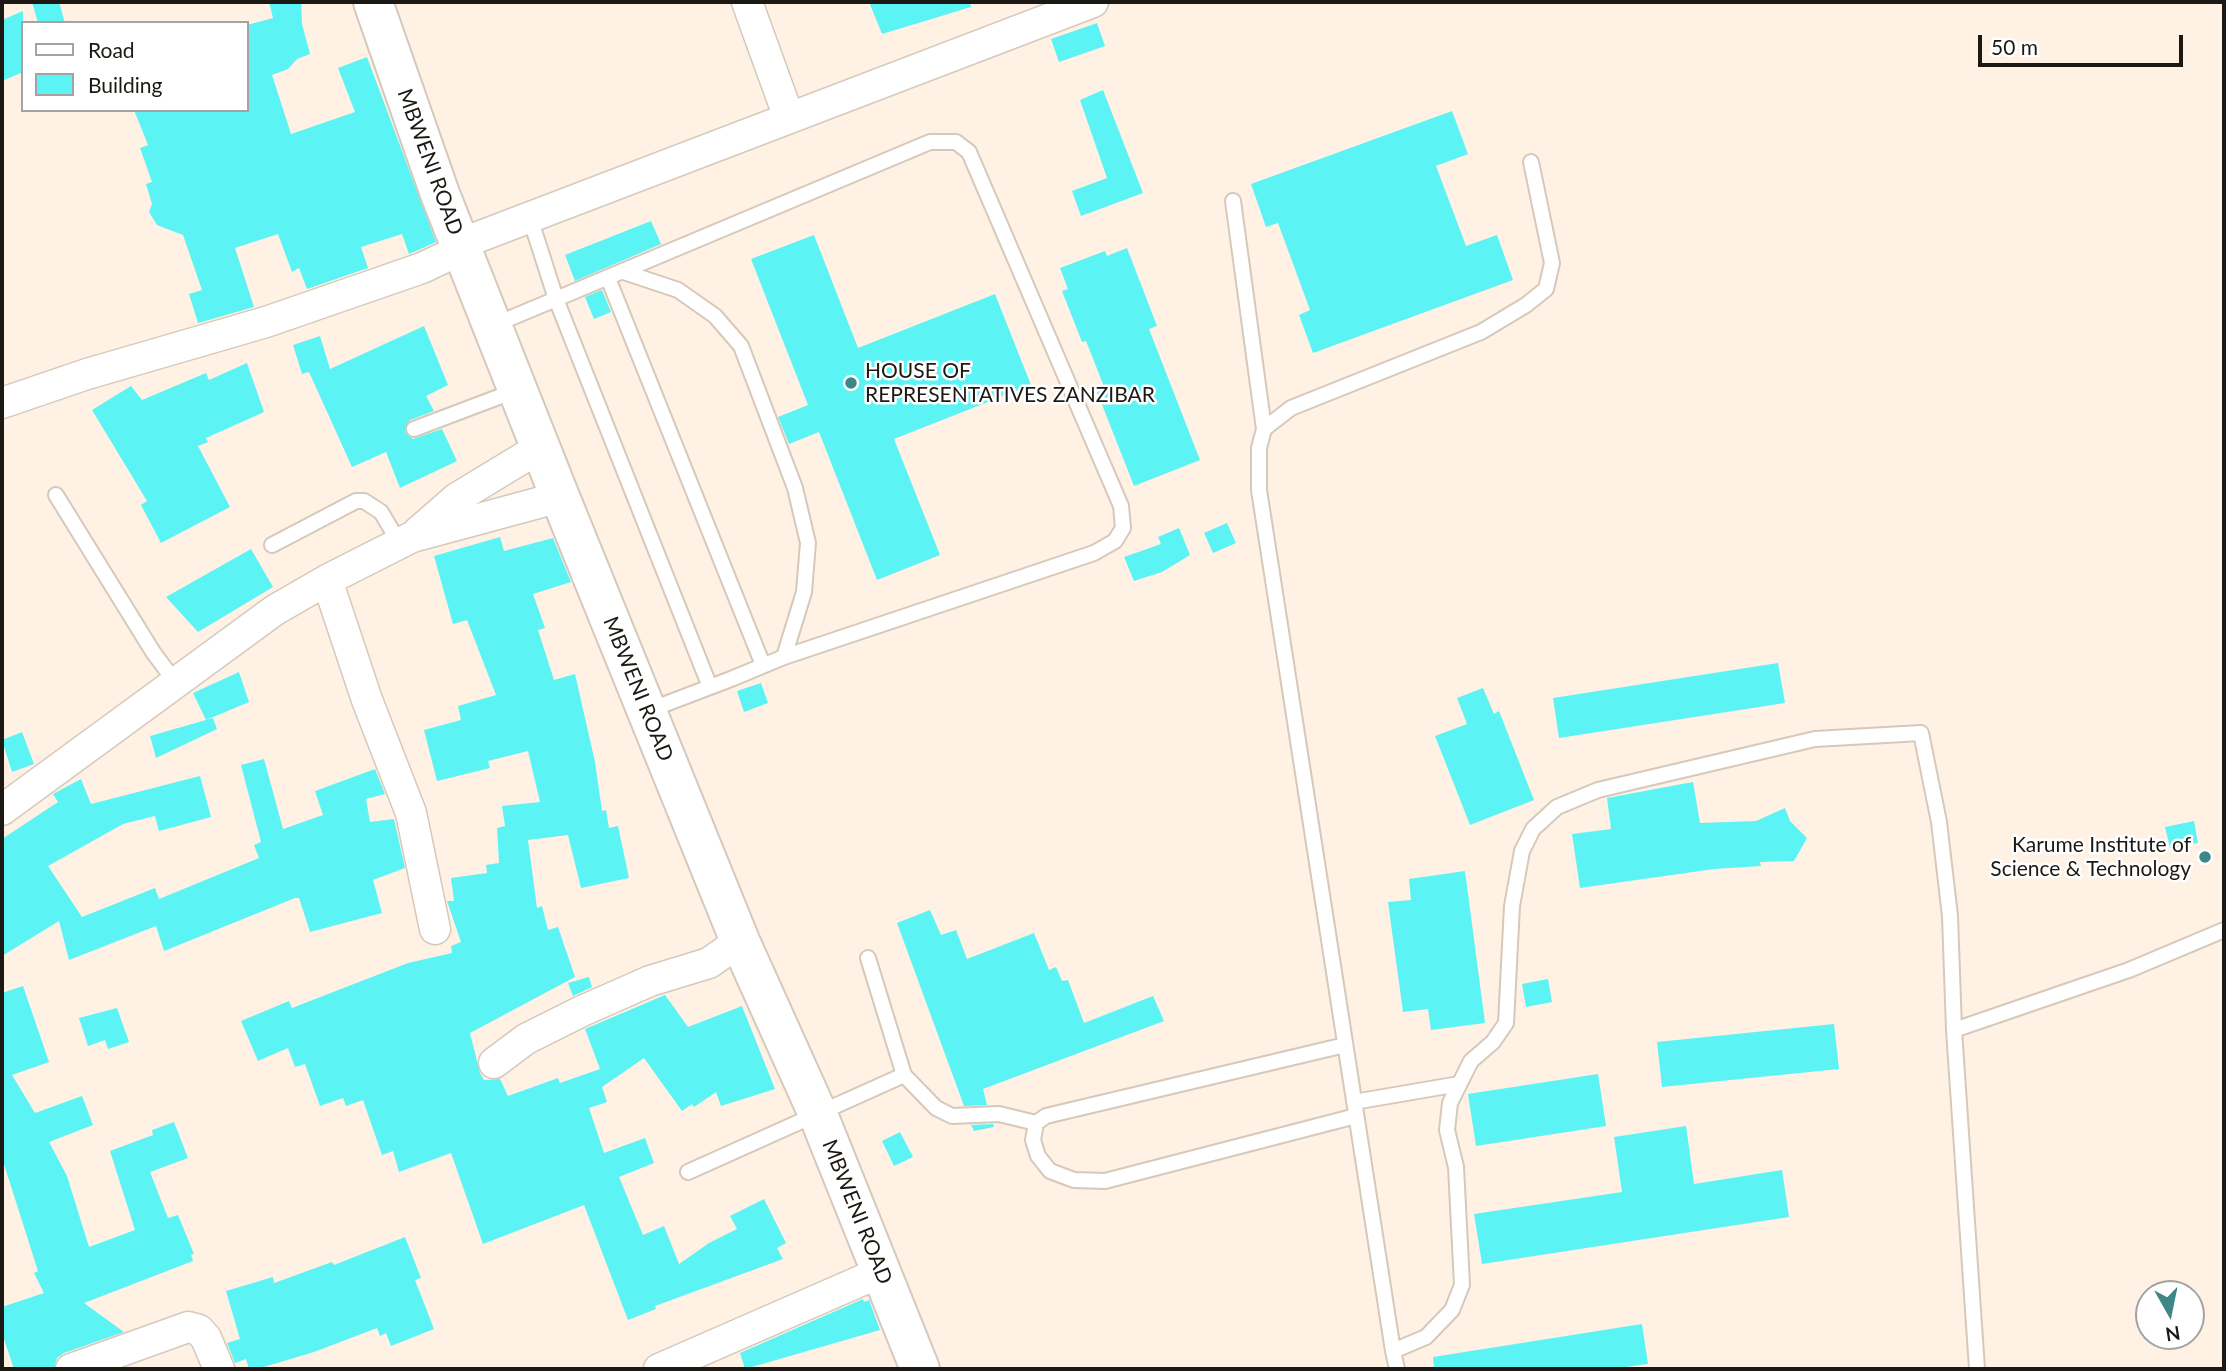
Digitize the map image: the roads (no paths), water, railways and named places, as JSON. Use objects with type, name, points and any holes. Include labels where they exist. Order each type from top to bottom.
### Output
[{"type":"street","name":"MBWENI ROAD","points":[[373,2],[461,247],[560,496],[740,941],[817,1112],[920,1369]]},
{"type":"street","points":[[747,2],[789,118]]},
{"type":"street","points":[[2,403],[87,374],[266,322],[422,268],[461,247],[530,218],[789,118],[1041,11],[1093,2]]},
{"type":"street","points":[[406,541],[457,498],[541,447]]},
{"type":"street","points":[[2,810],[275,610],[327,580],[406,541],[560,496]]},
{"type":"street","points":[[327,580],[367,700],[411,813],[435,929]]},
{"type":"street","points":[[494,1063],[526,1039],[559,1022],[650,981],[709,963],[740,941]]},
{"type":"street","points":[[659,1369],[881,1272]]},
{"type":"street","points":[[71,1369],[188,1327],[199,1330],[206,1338],[219,1369]]},
{"type":"lane","points":[[492,326],[930,142],[956,142],[970,152],[1121,506],[1123,528],[1115,541],[1094,553],[784,657],[647,712]]},
{"type":"lane","points":[[1264,429],[1291,408],[1481,332],[1526,305],[1546,289],[1552,263],[1531,162]]},
{"type":"lane","points":[[1233,201],[1264,429],[1259,449],[1259,490],[1396,1369]]},
{"type":"lane","points":[[530,218],[555,299],[710,687]]},
{"type":"lane","points":[[624,272],[678,290],[715,316],[741,346],[795,488],[808,543],[804,592],[784,657]]},
{"type":"lane","points":[[608,278],[763,665]]},
{"type":"lane","points":[[414,429],[518,390]]},
{"type":"lane","points":[[56,495],[153,652],[176,682]]},
{"type":"lane","points":[[272,545],[356,501],[364,501],[381,512],[406,541]]},
{"type":"lane","points":[[1393,1351],[1426,1337],[1452,1310],[1462,1285],[1456,1167],[1447,1130],[1450,1103],[1471,1061],[1493,1042],[1506,1023],[1512,906],[1522,850],[1533,829],[1557,807],[1598,790],[1815,738],[1921,733],[1939,822],[1950,916],[1954,1030],[1977,1369]]},
{"type":"lane","points":[[1954,1030],[2129,970],[2224,930]]},
{"type":"lane","points":[[868,958],[904,1074],[936,1108],[952,1116],[999,1114],[1036,1124]]},
{"type":"lane","points":[[1345,1045],[1046,1116],[1036,1124],[1033,1140],[1038,1156],[1049,1171],[1074,1180],[1105,1181],[1355,1109],[1460,1084]]},
{"type":"lane","points":[[688,1172],[904,1074]]},
{"type":"place","name":"HOUSE OF REPRESENTATIVES ZANZIBAR","points":[[851,383]]},
{"type":"place","name":"Karume Institute of Science & Technology","points":[[2205,857]]}]
